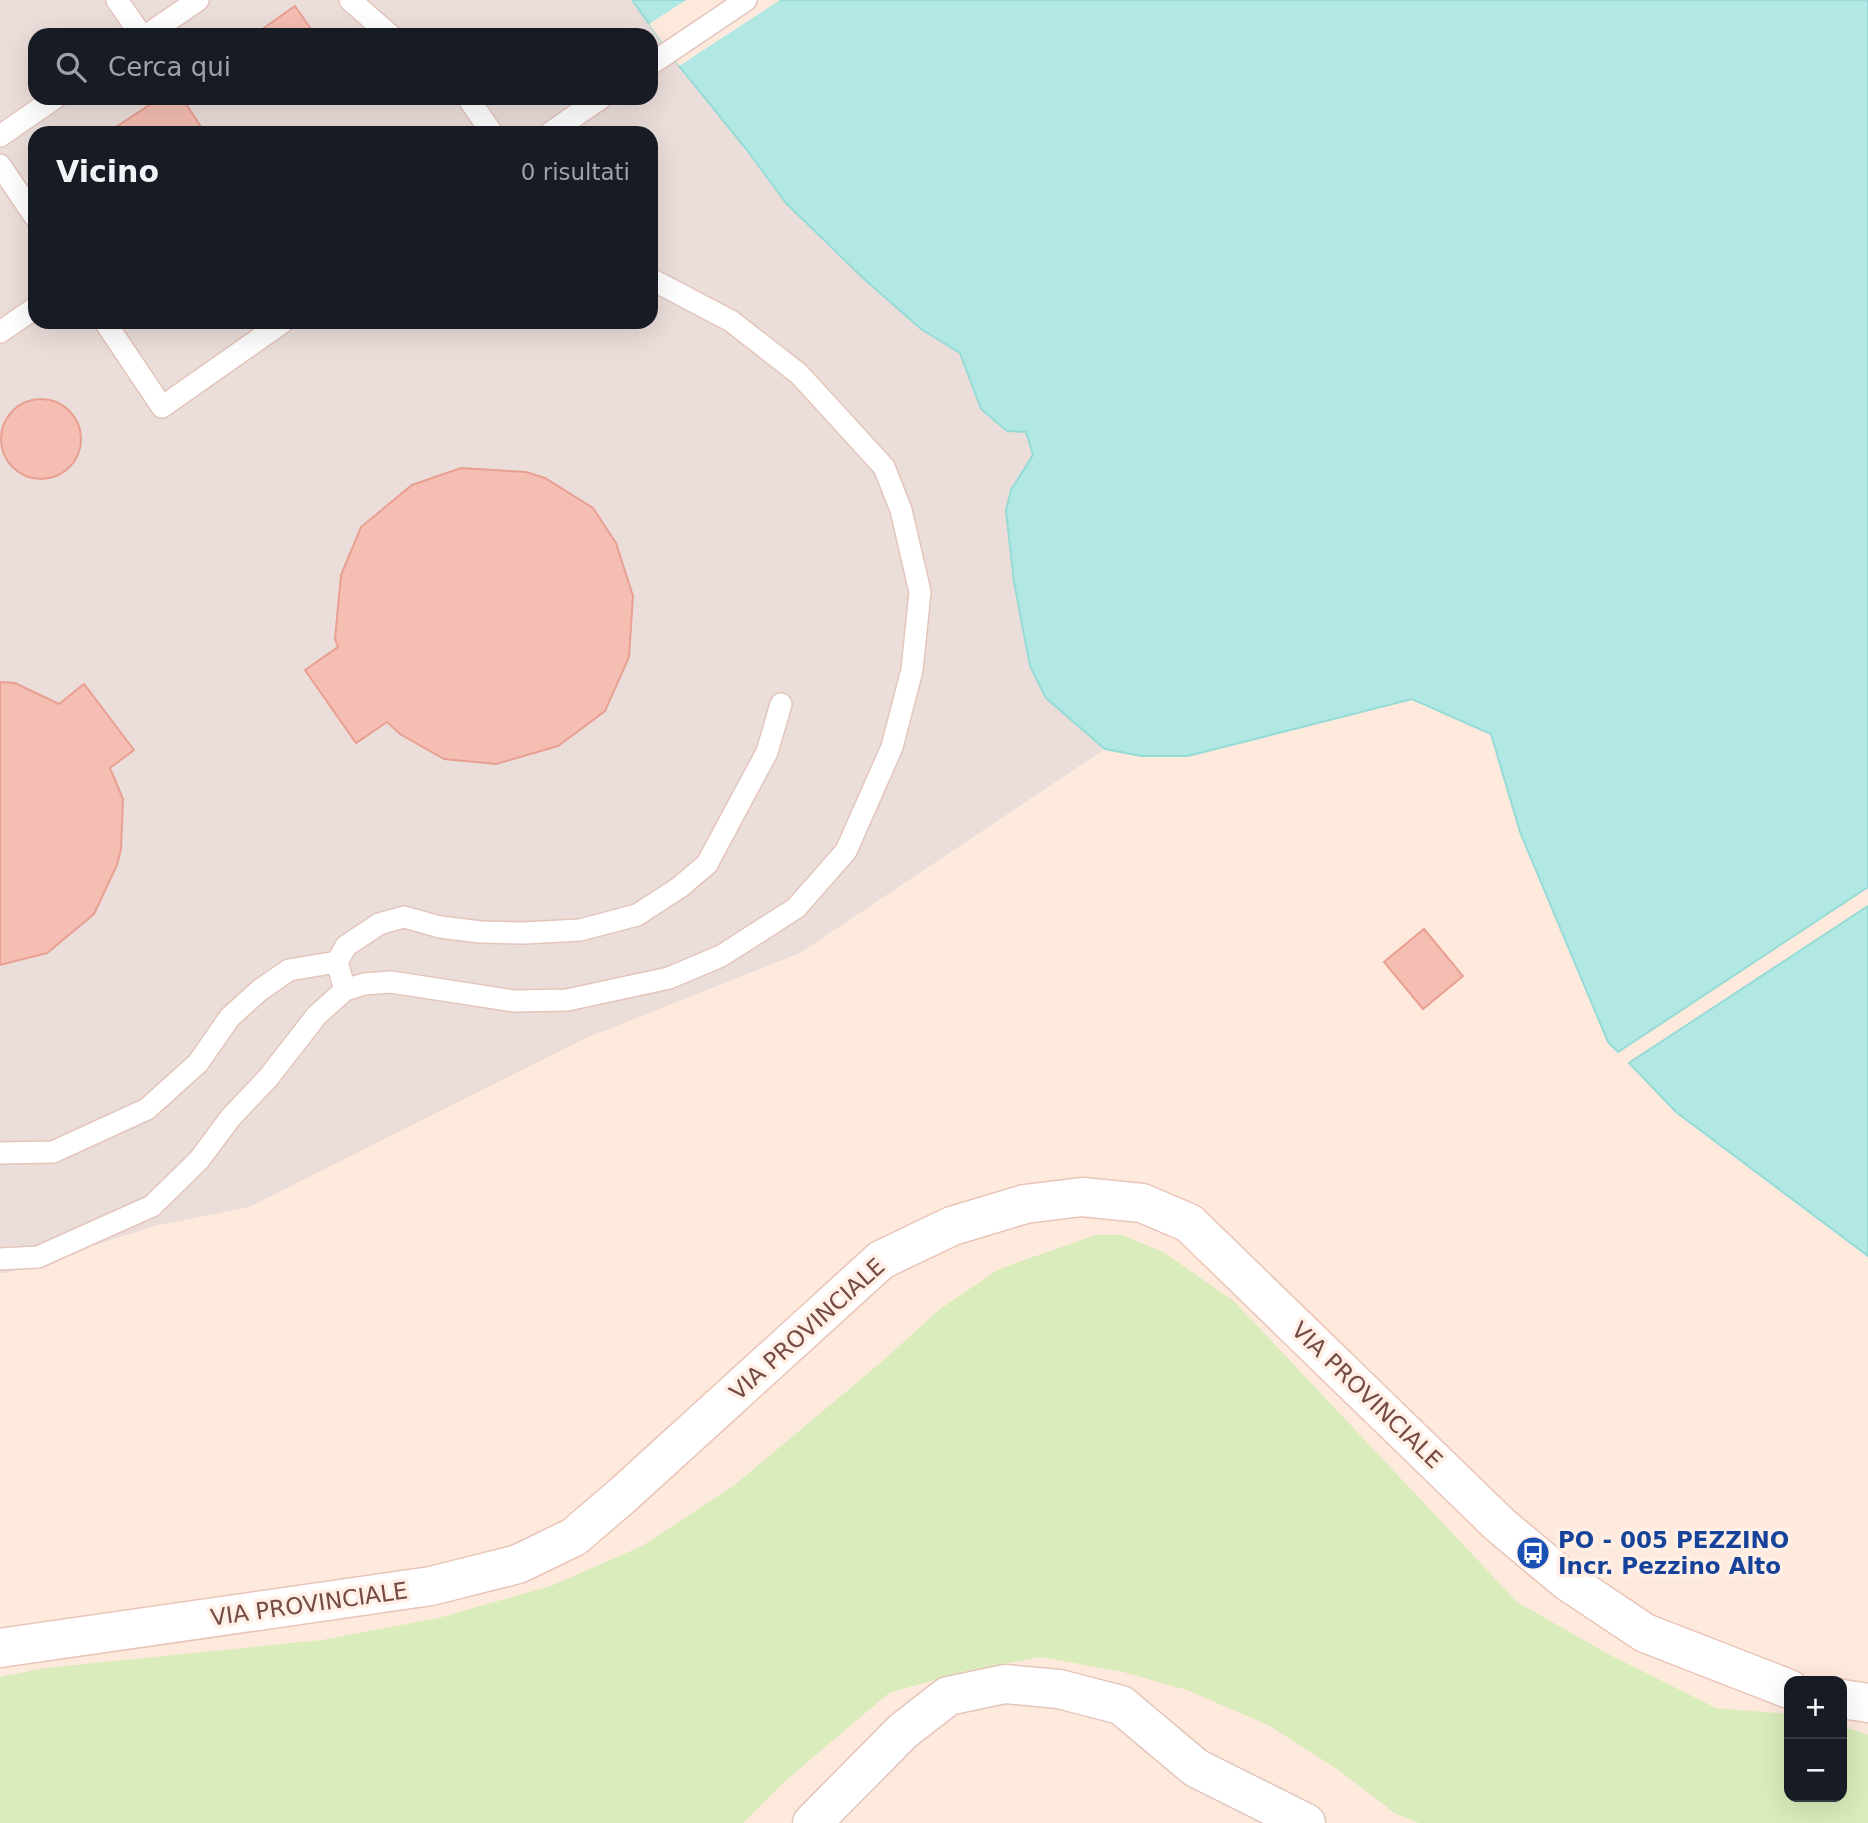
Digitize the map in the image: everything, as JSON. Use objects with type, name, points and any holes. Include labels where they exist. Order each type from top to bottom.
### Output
[{"type":"main road","name":"VIA PROVINCIALE","points":[[0,1648],[431,1586],[518,1564],[574,1537],[881,1260],[952,1226],[1025,1203],[1082,1197],[1142,1203],[1189,1223],[1500,1524],[1567,1581],[1645,1633],[1784,1687]]},
{"type":"main road","points":[[812,1823],[903,1731],[948,1696],[1005,1684],[1059,1689],[1121,1704],[1196,1769],[1306,1823]]},
{"type":"main road","points":[[1847,1700],[1868,1703]]},
{"type":"lane","points":[[117,0],[136,28]]},
{"type":"lane","points":[[157,28],[198,0]]},
{"type":"lane","points":[[350,0],[382,28]]},
{"type":"lane","points":[[658,59],[746,0]]},
{"type":"lane","points":[[0,136],[45,105]]},
{"type":"lane","points":[[473,105],[487,126]]},
{"type":"lane","points":[[560,126],[591,105]]},
{"type":"lane","points":[[0,165],[28,207]]},
{"type":"lane","points":[[0,1259],[38,1257],[152,1206],[199,1160],[230,1117],[268,1078],[317,1015],[345,990],[364,984],[391,982],[514,1001],[567,1000],[669,978],[721,956],[796,908],[846,851],[892,747],[912,670],[920,592],[901,510],[884,467],[799,373],[731,321],[658,283]]},
{"type":"lane","points":[[0,332],[28,313]]},
{"type":"lane","points":[[110,329],[162,407],[273,329]]},
{"type":"lane","points":[[345,990],[337,962],[346,946],[379,924],[404,917],[440,927],[481,932],[580,930],[637,915],[680,887],[707,864],[767,752],[781,704]]},
{"type":"lane","points":[[0,1153],[53,1152],[146,1109],[198,1063],[230,1017],[260,990],[289,970],[337,962]]},
{"type":"shaded area","points":[[0,0],[632,0],[652,28],[28,28],[28,105],[658,105],[658,37],[786,203],[863,278],[921,329],[960,353],[970,378],[1026,432],[1033,455],[1011,490],[1046,698],[1105,749],[800,953],[586,1038],[249,1207],[155,1226],[0,1273]]},
{"type":"green space","points":[[1096,1235],[1122,1235],[1163,1252],[1234,1301],[1517,1602],[1610,1655],[1716,1708],[1784,1714],[1784,1802],[1847,1802],[1847,1728],[1868,1735],[1868,1823],[1419,1823],[1396,1814],[1337,1769],[1268,1725],[1187,1690],[1123,1672],[1041,1657],[966,1671],[889,1693],[784,1782],[743,1823],[0,1823],[0,1677],[45,1668],[322,1640],[438,1618],[551,1586],[642,1546],[732,1487],[878,1365],[940,1309],[999,1269]]},
{"type":"water","points":[[632,0],[1868,0],[1868,887],[1618,1052],[1608,1042],[1520,832],[1491,734],[1412,699],[1188,756],[1141,756],[1105,749],[1046,698],[1030,666],[1014,582],[1006,511],[1011,490],[1033,455],[1026,432],[1007,431],[981,409],[960,353],[921,329],[863,278],[786,203],[679,66],[658,37],[658,28],[652,28]]},
{"type":"water","points":[[1868,906],[1868,1256],[1676,1112],[1629,1063]]},
{"type":"pier","points":[[686,0],[780,0],[679,66],[658,37],[658,28],[652,28],[649,24]]},
{"type":"building","points":[[295,6],[310,28],[264,28]]},
{"type":"building","points":[[149,105],[187,105],[200,126],[118,126]]},
{"type":"building","points":[[41,399],[56,402],[69,411],[78,424],[81,439],[78,454],[69,467],[56,476],[41,479],[26,476],[13,467],[4,454],[1,439],[4,424],[13,411],[26,402]]},
{"type":"building","points":[[461,468],[526,472],[545,478],[593,508],[616,543],[633,596],[629,657],[605,711],[558,746],[496,764],[444,759],[400,734],[387,722],[356,743],[305,670],[338,647],[335,639],[341,575],[361,527],[412,485]]},
{"type":"building","points":[[0,682],[15,683],[59,704],[84,684],[134,750],[110,768],[123,799],[121,849],[117,865],[94,914],[47,953],[0,965]]},
{"type":"building","points":[[1424,929],[1463,976],[1423,1009],[1384,962]]},
{"type":"place","name":"PO - 005 PEZZINO Incr. Pezzino Alto","points":[[1533,1553]]}]
